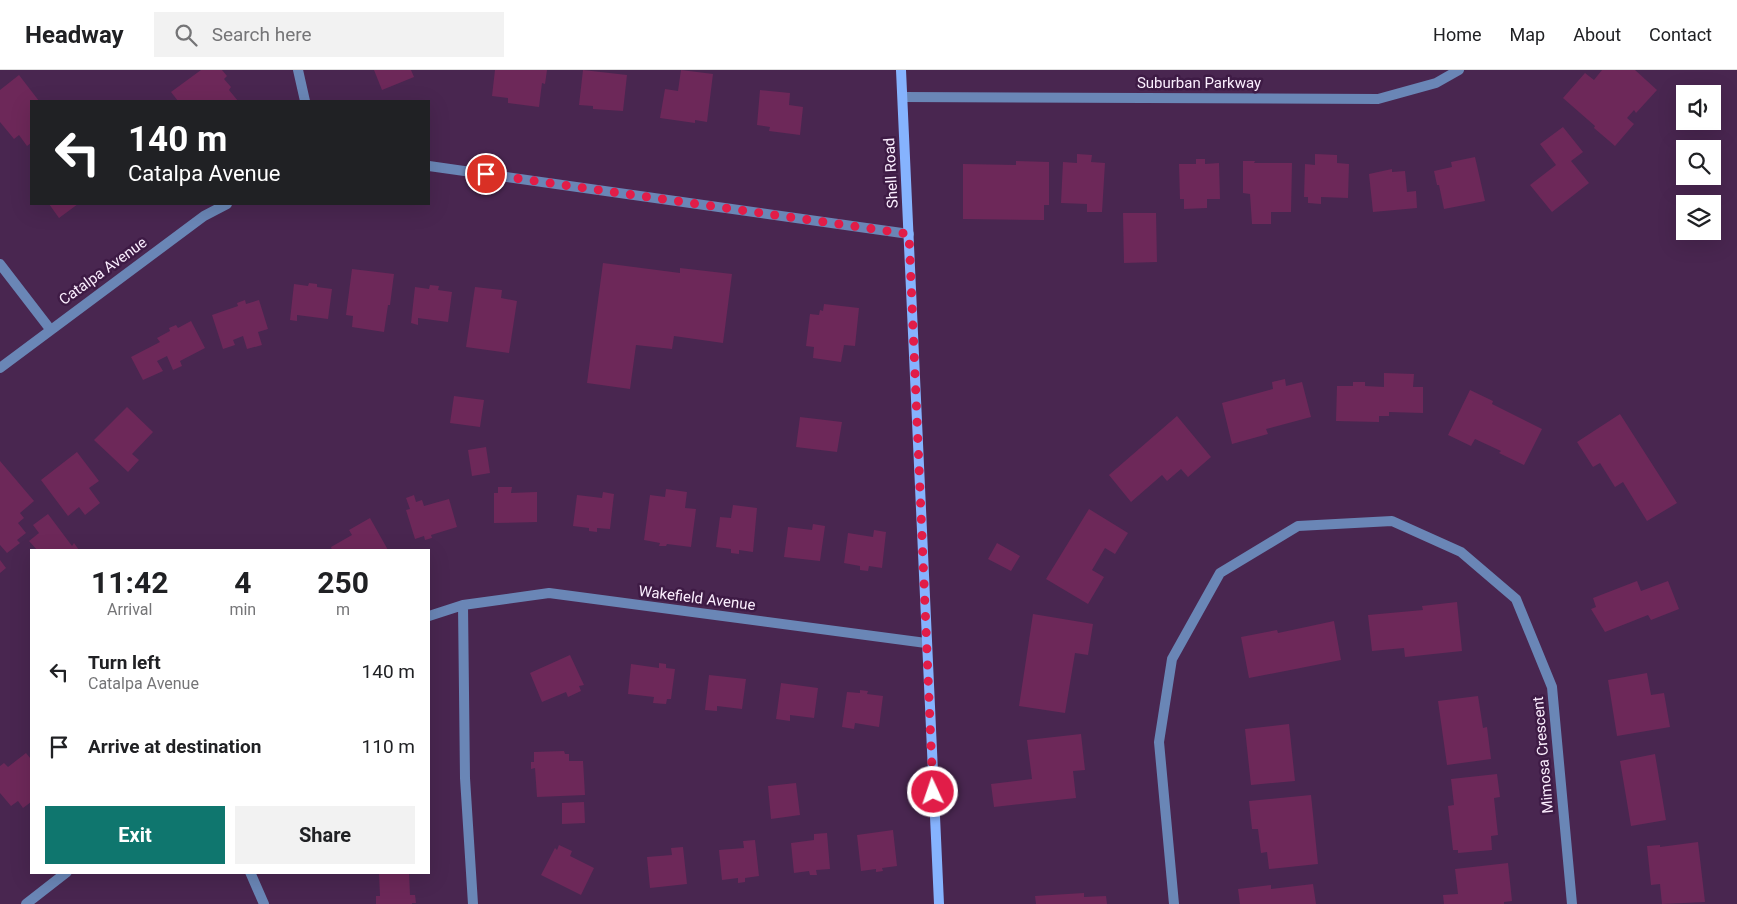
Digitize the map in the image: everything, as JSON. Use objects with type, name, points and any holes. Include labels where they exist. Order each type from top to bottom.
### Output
[{"type":"street","points":[[298,70],[305,100]]},
{"type":"street","name":"Shell Road","points":[[902,70],[939,904]]},
{"type":"street","name":"Suburban Parkway","points":[[903,97],[1378,99],[1436,83],[1459,70]]},
{"type":"street","points":[[430,166],[909,234]]},
{"type":"street","name":"Catalpa Avenue","points":[[0,368],[204,216],[225,205]]},
{"type":"street","points":[[0,264],[50,329]]},
{"type":"street","name":"Mimosa Crescent","points":[[1174,904],[1159,742],[1172,659],[1220,573],[1298,526],[1392,521],[1461,552],[1516,599],[1552,687],[1572,904]]},
{"type":"street","name":"Wakefield Avenue","points":[[430,616],[463,605],[549,594],[926,643]]},
{"type":"street","points":[[463,605],[465,778],[473,904]]},
{"type":"street","points":[[26,904],[64,874]]},
{"type":"street","points":[[251,874],[264,904]]},
{"type":"building","points":[[201,70],[222,70],[227,76],[224,79],[231,87],[229,90],[237,100],[177,100],[171,92]]},
{"type":"building","points":[[374,70],[411,70],[414,77],[382,90]]},
{"type":"building","points":[[495,70],[547,70],[545,84],[542,83],[539,107],[508,103],[508,98],[492,96]]},
{"type":"building","points":[[583,70],[627,75],[623,111],[593,109],[593,106],[579,105]]},
{"type":"building","points":[[681,70],[713,74],[707,122],[695,120],[695,123],[660,118],[665,89],[678,91]]},
{"type":"building","points":[[1602,70],[1635,70],[1657,90],[1636,113],[1634,110],[1627,118],[1634,124],[1615,146],[1563,98],[1585,73],[1594,80]]},
{"type":"building","points":[[19,75],[38,100],[30,100],[30,144],[27,146],[19,135],[14,139],[0,122],[0,90]]},
{"type":"building","points":[[760,90],[790,93],[789,105],[803,107],[800,135],[769,131],[770,127],[757,125]]},
{"type":"building","points":[[1563,127],[1583,152],[1571,161],[1589,183],[1552,212],[1530,185],[1556,165],[1540,144]]},
{"type":"building","points":[[1077,154],[1092,155],[1091,162],[1105,163],[1102,212],[1087,212],[1087,204],[1061,203],[1063,162],[1077,163]]},
{"type":"building","points":[[1315,154],[1337,155],[1337,163],[1349,164],[1348,198],[1321,197],[1321,204],[1308,203],[1308,197],[1304,197],[1305,164],[1315,165]]},
{"type":"building","points":[[1475,157],[1485,201],[1444,209],[1434,171],[1452,167],[1451,162]]},
{"type":"building","points":[[1196,159],[1205,159],[1205,164],[1219,163],[1220,199],[1207,199],[1207,208],[1184,209],[1184,199],[1180,199],[1179,164],[1196,164]]},
{"type":"building","points":[[1016,161],[1049,162],[1049,205],[1044,205],[1044,220],[963,219],[963,164],[1016,165]]},
{"type":"building","points":[[1243,161],[1255,161],[1254,163],[1292,163],[1291,212],[1271,212],[1271,224],[1252,224],[1250,194],[1243,193]]},
{"type":"building","points":[[1392,169],[1392,172],[1405,171],[1407,192],[1416,191],[1417,208],[1373,212],[1369,174]]},
{"type":"building","points":[[50,205],[77,205],[59,218]]},
{"type":"building","points":[[1123,213],[1156,213],[1157,262],[1124,263]]},
{"type":"building","points":[[603,263],[680,273],[680,268],[732,274],[723,343],[674,336],[672,349],[636,345],[630,389],[587,383]]},
{"type":"building","points":[[352,269],[394,274],[384,332],[352,327],[353,316],[346,315]]},
{"type":"building","points":[[309,283],[317,284],[317,287],[332,289],[328,319],[297,315],[297,321],[290,320],[294,284],[308,286]]},
{"type":"building","points":[[430,285],[439,286],[438,290],[452,292],[448,322],[418,318],[418,325],[411,323],[415,287],[429,289]]},
{"type":"building","points":[[475,287],[502,290],[501,298],[517,301],[509,353],[466,347]]},
{"type":"building","points":[[245,300],[246,304],[259,300],[268,329],[258,332],[262,345],[247,349],[243,336],[233,340],[235,345],[223,349],[212,315],[238,306],[237,303]]},
{"type":"building","points":[[824,304],[859,308],[855,346],[844,345],[841,362],[813,358],[814,347],[806,346],[810,314],[819,315],[820,310],[823,311]]},
{"type":"building","points":[[191,321],[205,348],[180,361],[182,366],[173,370],[167,356],[157,361],[163,371],[143,380],[131,357],[160,342],[157,338],[170,331],[169,328],[176,325],[178,328]]},
{"type":"building","points":[[1384,373],[1414,374],[1413,387],[1423,387],[1423,413],[1389,412],[1389,416],[1379,416],[1379,422],[1336,421],[1337,386],[1353,386],[1353,382],[1365,382],[1365,386],[1384,387]]},
{"type":"building","points":[[1285,379],[1286,386],[1302,382],[1311,417],[1266,429],[1268,434],[1232,444],[1222,403],[1273,389],[1272,382]]},
{"type":"building","points":[[1470,390],[1493,401],[1492,404],[1542,429],[1524,465],[1499,453],[1501,451],[1475,439],[1471,446],[1448,435]]},
{"type":"building","points":[[454,396],[484,400],[480,427],[450,423]]},
{"type":"building","points":[[127,407],[153,432],[132,454],[139,460],[128,472],[94,440]]},
{"type":"building","points":[[1620,414],[1677,503],[1647,521],[1623,482],[1615,487],[1600,463],[1593,467],[1577,442]]},
{"type":"building","points":[[1177,416],[1211,457],[1188,477],[1181,469],[1167,481],[1162,475],[1131,502],[1109,475]]},
{"type":"building","points":[[800,417],[842,422],[837,452],[796,447]]},
{"type":"building","points":[[486,447],[490,473],[472,476],[468,450]]},
{"type":"building","points":[[77,452],[99,481],[89,488],[100,503],[85,515],[79,507],[68,516],[41,480]]},
{"type":"building","points":[[0,461],[34,501],[20,513],[24,518],[18,523],[26,533],[17,540],[20,543],[7,553],[0,545]]},
{"type":"building","points":[[498,487],[512,487],[511,493],[537,492],[537,522],[494,523],[494,493],[498,493]]},
{"type":"building","points":[[666,489],[687,492],[685,508],[696,509],[691,547],[667,544],[666,546],[659,546],[660,543],[644,540],[650,495],[665,497]]},
{"type":"building","points":[[603,492],[614,494],[610,529],[597,528],[597,532],[589,531],[589,528],[573,526],[577,495],[602,498]]},
{"type":"building","points":[[414,495],[416,502],[422,500],[424,506],[449,499],[457,527],[431,535],[432,538],[425,540],[424,536],[415,539],[406,510],[410,509],[406,498]]},
{"type":"building","points":[[733,505],[757,508],[753,552],[739,550],[739,554],[731,553],[731,549],[716,547],[720,517],[731,518]]},
{"type":"building","points":[[1089,509],[1128,533],[1115,554],[1105,548],[1092,570],[1104,577],[1088,604],[1046,579]]},
{"type":"building","points":[[48,514],[72,546],[74,543],[78,549],[36,549],[29,541],[39,533],[33,525]]},
{"type":"building","points":[[370,518],[387,549],[332,549],[331,547],[352,535],[349,530]]},
{"type":"building","points":[[813,524],[825,526],[820,561],[784,557],[788,527],[812,530]]},
{"type":"building","points":[[874,530],[886,532],[882,568],[869,566],[868,571],[860,570],[860,566],[844,563],[848,533],[873,537]]},
{"type":"building","points":[[997,543],[1020,556],[1011,571],[988,559]]},
{"type":"building","points":[[0,560],[6,568],[0,573]]},
{"type":"building","points":[[1637,581],[1641,591],[1668,581],[1679,609],[1651,620],[1648,615],[1605,632],[1591,609],[1596,607],[1593,598]]},
{"type":"building","points":[[1457,602],[1462,651],[1405,657],[1404,648],[1372,651],[1368,615],[1423,610],[1422,606]]},
{"type":"building","points":[[1033,614],[1093,624],[1088,655],[1075,653],[1065,713],[1019,706]]},
{"type":"building","points":[[1334,621],[1341,660],[1249,678],[1241,637],[1277,630],[1278,633]]},
{"type":"building","points":[[570,655],[584,685],[579,686],[581,691],[568,697],[566,692],[542,702],[530,673]]},
{"type":"building","points":[[659,663],[666,664],[666,668],[675,669],[671,699],[667,699],[666,704],[653,703],[654,697],[628,694],[631,664],[659,668]]},
{"type":"building","points":[[1647,673],[1651,695],[1664,693],[1670,727],[1617,736],[1608,680]]},
{"type":"building","points":[[709,675],[746,679],[742,709],[717,706],[717,711],[705,710]]},
{"type":"building","points":[[781,683],[818,688],[814,718],[790,715],[790,721],[776,719]]},
{"type":"building","points":[[860,690],[868,691],[867,694],[883,696],[879,727],[855,723],[854,729],[842,727],[847,692],[860,693]]},
{"type":"building","points":[[1478,696],[1483,728],[1487,727],[1491,759],[1447,765],[1438,701]]},
{"type":"building","points":[[1289,724],[1295,781],[1251,785],[1245,729]]},
{"type":"building","points":[[1081,734],[1085,770],[1073,771],[1076,798],[994,807],[991,784],[1032,779],[1027,740]]},
{"type":"building","points":[[564,751],[565,754],[569,754],[569,761],[583,761],[585,795],[537,797],[535,768],[531,769],[531,762],[534,762],[534,752]]},
{"type":"building","points":[[26,753],[30,758],[30,803],[23,808],[18,801],[11,806],[0,793],[0,766],[4,763],[8,767]]},
{"type":"building","points":[[1655,754],[1666,820],[1631,826],[1620,761]]},
{"type":"building","points":[[1497,774],[1500,797],[1494,798],[1498,835],[1491,836],[1492,850],[1458,853],[1458,850],[1453,850],[1448,806],[1454,805],[1451,779]]},
{"type":"building","points":[[796,783],[800,815],[771,819],[768,786]]},
{"type":"building","points":[[1311,795],[1318,864],[1269,869],[1267,852],[1261,853],[1258,829],[1252,829],[1249,801]]},
{"type":"building","points":[[584,802],[585,823],[562,824],[562,803]]},
{"type":"building","points":[[893,830],[897,866],[882,868],[883,871],[876,872],[876,869],[861,871],[857,835]]},
{"type":"building","points":[[827,833],[830,869],[816,870],[817,875],[810,875],[809,871],[794,873],[791,843],[814,840],[814,834]]},
{"type":"building","points":[[755,840],[759,876],[745,878],[745,882],[738,883],[738,878],[722,880],[719,850],[744,848],[743,841]]},
{"type":"building","points":[[1698,842],[1705,902],[1662,904],[1660,884],[1651,885],[1647,846],[1660,845],[1660,847]]},
{"type":"building","points":[[559,845],[572,851],[570,856],[594,868],[581,895],[541,875],[555,848],[557,850]]},
{"type":"building","points":[[683,847],[687,884],[650,888],[647,857],[672,855],[671,848]]},
{"type":"building","points":[[1508,863],[1512,901],[1504,902],[1504,904],[1444,904],[1443,895],[1458,894],[1455,869]]},
{"type":"building","points":[[379,874],[409,874],[410,895],[415,895],[416,903],[376,904],[376,896],[380,896]]},
{"type":"building","points":[[1313,884],[1316,904],[1240,904],[1238,889],[1271,885],[1271,889]]},
{"type":"building","points":[[1084,893],[1084,897],[1106,896],[1107,904],[1036,904],[1035,896]]},
{"type":"route","points":[[486,174],[909,234],[933,792]]}]
